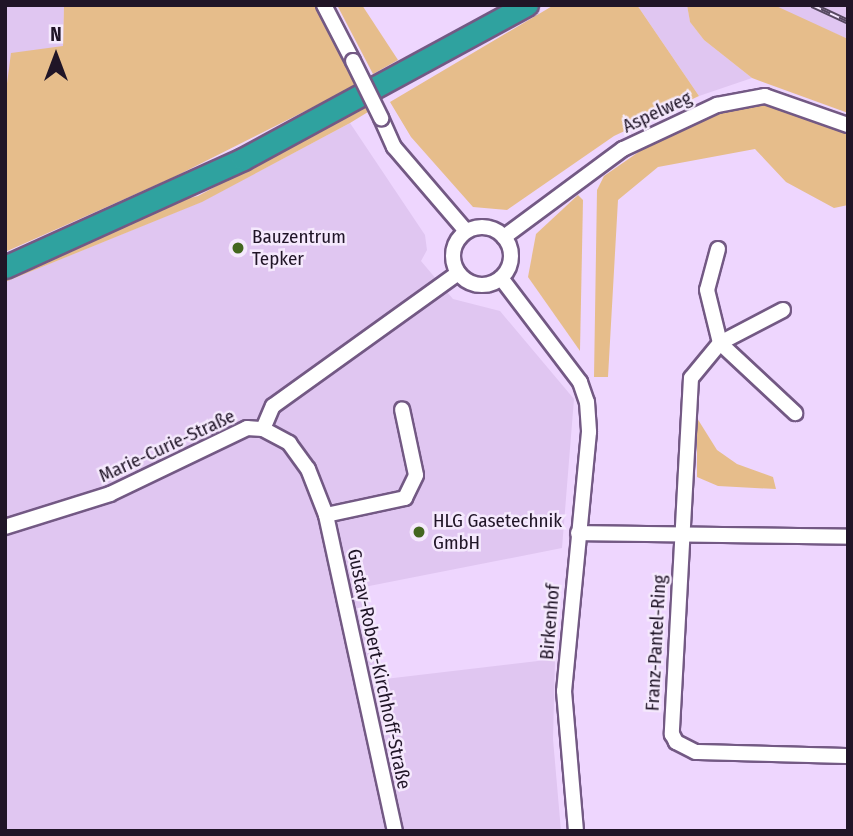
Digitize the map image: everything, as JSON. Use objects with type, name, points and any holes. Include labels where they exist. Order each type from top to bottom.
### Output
[{"type":"highway","points":[[5,267],[243,159],[527,5]]},
{"type":"street","points":[[324,5],[394,147],[466,231]]},
{"type":"street","name":"Aspelweg","points":[[504,237],[623,149],[718,105],[765,96],[848,125]]},
{"type":"street","points":[[490,228],[504,237],[510,260],[501,278],[482,285],[458,273],[454,247],[466,231],[490,228]]},
{"type":"street","points":[[718,249],[707,290],[720,343],[795,413]]},
{"type":"street","name":"Marie-Curie-Straße","points":[[5,527],[110,494],[247,428],[263,429],[273,406],[458,273]]},
{"type":"street","name":"Birkenhof","points":[[501,278],[585,392],[589,432],[564,691],[576,831]]},
{"type":"street","name":"Franz-Pantel-Ring","points":[[783,310],[720,343],[691,378],[671,710],[676,742],[696,752],[848,756]]},
{"type":"street","points":[[326,516],[405,498],[416,475],[402,409]]},
{"type":"street","name":"Gustav-Robert-Kirchhoff-Straße","points":[[263,429],[289,443],[308,469],[326,516],[395,831]]},
{"type":"street","points":[[578,533],[680,538],[848,537]]},
{"type":"shaded area","points":[[5,5],[64,5],[63,46],[5,99]]},
{"type":"shaded area","points":[[64,5],[314,5],[357,85],[172,178],[5,252],[5,99],[11,53],[63,46]]},
{"type":"shaded area","points":[[337,5],[362,5],[398,60],[373,74]]},
{"type":"shaded area","points":[[554,5],[637,5],[699,96],[614,136],[507,210],[473,207],[411,137],[390,102]]},
{"type":"shaded area","points":[[637,5],[687,5],[690,22],[704,40],[752,78],[699,96]]},
{"type":"shaded area","points":[[687,5],[774,5],[848,39],[848,113],[752,78],[704,40],[690,22]]},
{"type":"shaded area","points":[[774,5],[848,5],[848,39],[783,11]]},
{"type":"shaded area","points":[[763,104],[848,133],[848,205],[834,208],[786,182],[755,149],[658,167],[618,200],[608,377],[594,377],[597,190],[604,176],[653,142],[720,111]]},
{"type":"shaded area","points":[[365,106],[368,112],[350,123],[202,202],[5,282],[5,276],[173,202],[198,196]]},
{"type":"shaded area","points":[[350,123],[425,235],[427,250],[421,261],[453,299],[500,311],[574,399],[562,548],[359,588],[385,679],[555,659],[553,739],[561,831],[5,831],[5,282],[201,202]]},
{"type":"shaded area","points":[[578,195],[583,200],[580,351],[528,277],[536,234]]},
{"type":"shaded area","points":[[697,418],[717,450],[737,464],[773,477],[776,489],[718,486],[697,477]]},
{"type":"railway","points":[[812,5],[848,22]]},
{"type":"place","name":"Bauzentrum Tepker","points":[[238,248]]},
{"type":"place","name":"HLG Gasetechnik GmbH","points":[[419,532]]}]
